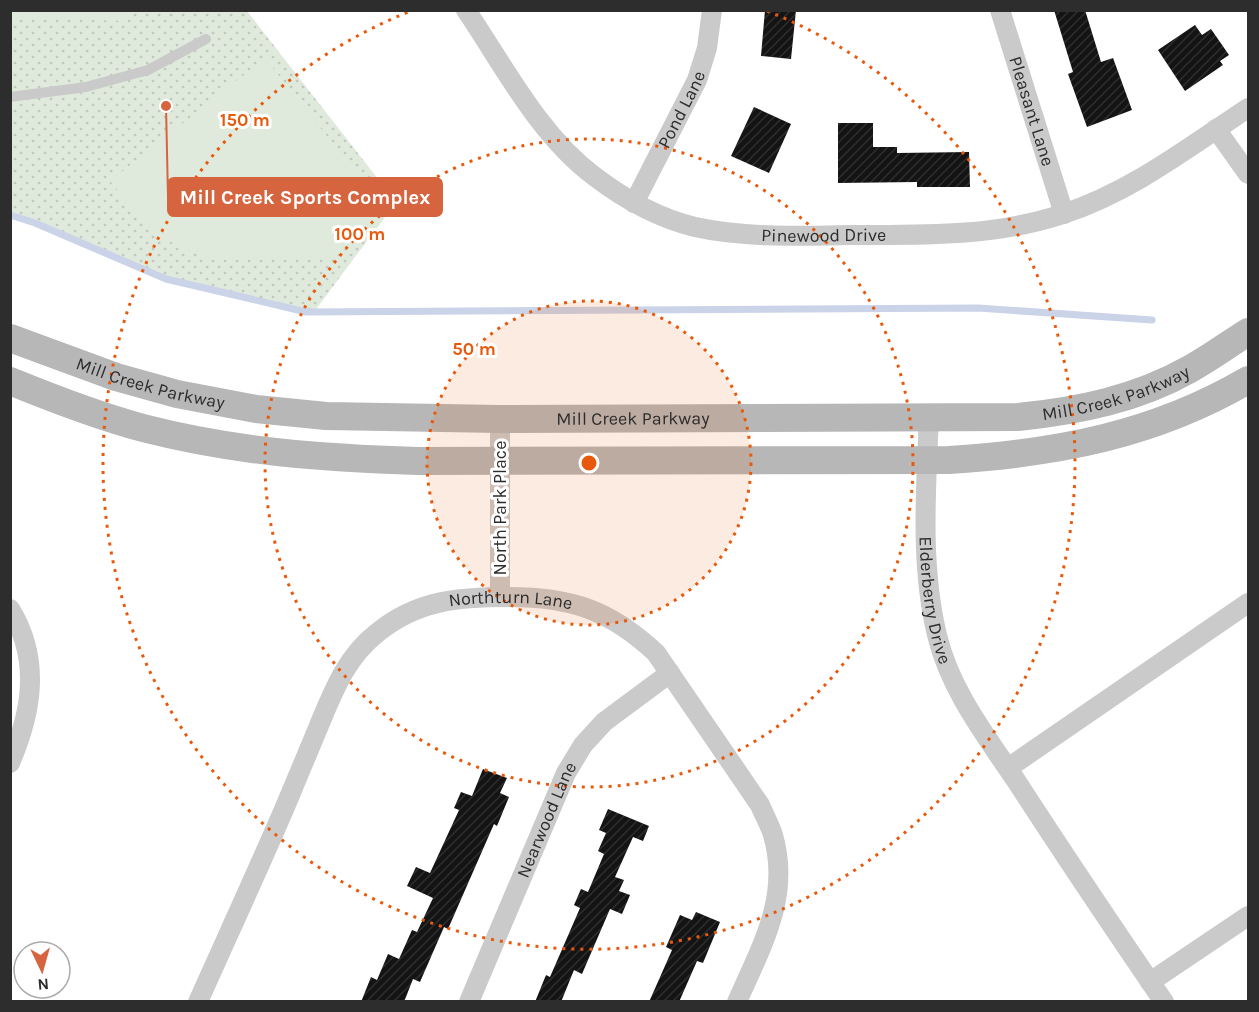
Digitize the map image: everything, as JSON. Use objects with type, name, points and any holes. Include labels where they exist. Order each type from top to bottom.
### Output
[{"type":"main road","name":"Mill Creek Parkway","points":[[10,338],[116,377],[177,394],[256,409],[367,418],[1018,417],[1054,414],[1125,398],[1178,376],[1248,332]]},
{"type":"main road","name":"Mill Creek Parkway","points":[[10,381],[81,409],[142,428],[216,444],[332,458],[500,460],[927,459],[1005,456],[1113,437],[1185,412],[1248,380]]},
{"type":"street","name":"Pinewood Drive","points":[[466,10],[542,124],[566,152],[593,176],[655,214],[694,226],[735,233],[813,236],[916,235],[982,231],[1026,224],[1064,214],[1137,181],[1248,108]]},
{"type":"street","name":"Pond Lane","points":[[634,203],[697,80],[707,48],[712,10]]},
{"type":"street","name":"Pleasant Lane","points":[[1000,10],[1064,214]]},
{"type":"street","points":[[1216,129],[1248,174]]},
{"type":"street","name":"Elderberry Drive","points":[[929,417],[927,545],[930,601],[938,637],[950,673],[967,706],[1164,1002]]},
{"type":"street","name":"North Park Place","points":[[500,419],[500,597]]},
{"type":"street","name":"Northturn Lane","points":[[198,1002],[339,678],[358,651],[395,619],[425,605],[457,598],[500,597],[542,597],[584,606],[614,620],[640,638],[657,653],[760,805],[777,853],[777,904],[737,1002]]},
{"type":"street","points":[[1008,768],[1248,603]]},
{"type":"street","points":[[10,609],[22,633],[31,678],[30,701],[23,735],[10,763]]},
{"type":"street","name":"Nearwood Lane","points":[[469,1002],[566,772],[583,745],[604,722],[670,673]]},
{"type":"street","points":[[1150,982],[1248,915]]},
{"type":"lane","points":[[10,97],[86,87],[148,70],[206,39]]},
{"type":"green space","points":[[11,10],[247,11],[396,202],[314,312],[166,279],[11,216]]},
{"type":"green space","points":[[11,10],[134,11],[120,21],[11,16]]},
{"type":"green space","points":[[265,58],[388,213],[374,232],[328,259],[211,260],[153,234],[110,181]]},
{"type":"building","points":[[765,10],[796,10],[791,59],[761,56]]},
{"type":"building","points":[[1054,10],[1085,10],[1101,62],[1113,58],[1132,110],[1087,127],[1068,74],[1073,72]]},
{"type":"building","points":[[1195,25],[1202,35],[1211,29],[1229,55],[1220,61],[1223,65],[1185,91],[1158,50]]},
{"type":"building","points":[[754,107],[791,124],[769,173],[731,156]]},
{"type":"building","points":[[838,123],[873,123],[873,147],[897,147],[897,153],[969,152],[970,187],[917,187],[917,182],[838,183]]},
{"type":"building","points":[[483,769],[507,778],[500,793],[509,797],[497,826],[494,824],[448,929],[444,927],[420,982],[413,979],[404,1002],[361,1002],[371,977],[377,980],[388,954],[399,959],[412,930],[417,932],[433,898],[407,886],[416,867],[430,873],[459,810],[454,808],[461,792],[472,796]]},
{"type":"building","points":[[608,809],[649,826],[643,841],[633,837],[615,877],[624,880],[619,891],[630,895],[622,914],[610,909],[582,974],[574,970],[561,1002],[535,1002],[546,975],[550,977],[580,908],[574,905],[581,889],[588,892],[604,854],[598,851],[606,833],[599,830]]},
{"type":"building","points":[[696,912],[720,922],[703,963],[697,961],[679,1002],[649,1002],[672,950],[666,947],[680,915],[692,920]]},
{"type":"waterway","points":[[10,215],[35,223],[166,279],[306,312],[978,308],[1152,320]]},
{"type":"place","name":"Mill Creek Sports Complex","points":[[166,106]]}]
